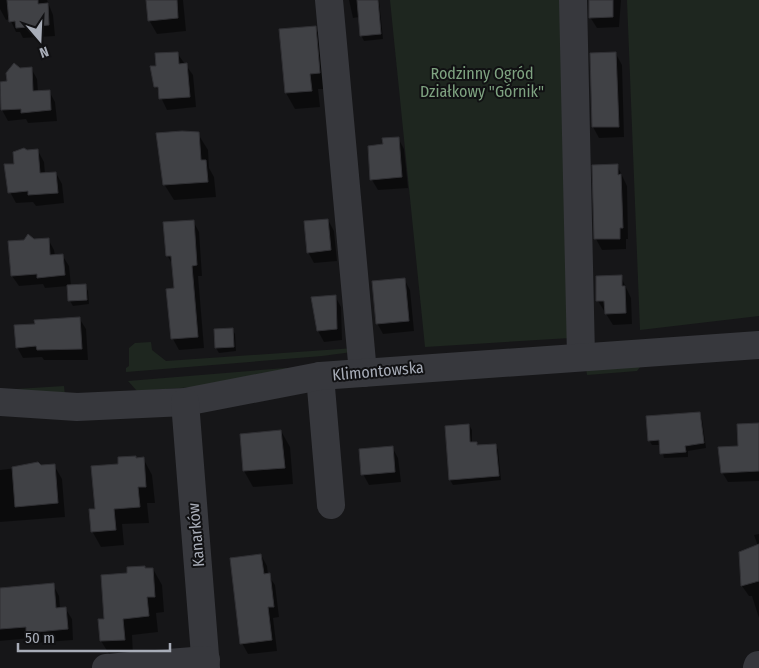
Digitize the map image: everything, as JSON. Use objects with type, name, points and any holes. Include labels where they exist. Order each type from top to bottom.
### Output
[{"type":"street","points":[[329,0],[363,373]]},
{"type":"street","points":[[573,0],[582,356]]},
{"type":"street","name":"Klimontowska","points":[[0,402],[77,408],[185,402],[320,376],[759,345]]},
{"type":"street","points":[[320,376],[331,505]]},
{"type":"street","name":"Kanarków","points":[[185,402],[206,664]]},
{"type":"street","points":[[106,668],[206,664]]},
{"type":"green space","name":"Rodzinny Ogród Działkowy \"Górnik\"","points":[[390,0],[563,0],[570,338],[425,347]]},
{"type":"green space","points":[[627,0],[759,0],[759,316],[640,330]]},
{"type":"green space","points":[[151,342],[152,350],[166,361],[355,348],[352,352],[322,356],[126,372],[126,368],[129,366],[129,348],[135,343]]},
{"type":"green space","points":[[586,367],[640,367],[637,371],[587,375]]},
{"type":"green space","points":[[291,368],[195,387],[137,391],[128,381]]},
{"type":"green space","points":[[64,386],[65,396],[0,390]]},
{"type":"building","points":[[7,0],[38,0],[38,4],[48,3],[49,25],[16,28],[15,21],[9,22]]},
{"type":"building","points":[[146,0],[177,0],[178,18],[148,21]]},
{"type":"building","points":[[357,0],[378,0],[381,34],[360,36]]},
{"type":"building","points":[[589,0],[613,0],[613,17],[589,18]]},
{"type":"building","points":[[316,26],[320,73],[310,74],[312,91],[285,93],[279,29]]},
{"type":"building","points":[[178,52],[179,64],[187,63],[190,97],[159,99],[158,87],[154,87],[150,66],[156,66],[155,53]]},
{"type":"building","points":[[616,52],[619,127],[592,127],[590,53]]},
{"type":"building","points":[[14,63],[20,68],[32,67],[33,91],[50,90],[51,110],[21,113],[21,109],[1,110],[0,82],[7,81],[6,73]]},
{"type":"building","points":[[199,132],[201,160],[206,160],[208,182],[163,185],[156,133]]},
{"type":"building","points":[[399,137],[402,177],[370,180],[368,146],[383,144],[382,138]]},
{"type":"building","points":[[24,148],[27,150],[38,149],[40,173],[56,172],[58,193],[28,195],[28,191],[8,193],[4,164],[14,164],[13,152]]},
{"type":"building","points":[[618,164],[618,175],[621,174],[623,228],[620,228],[620,239],[594,239],[592,165]]},
{"type":"building","points":[[328,219],[331,250],[307,253],[304,221]]},
{"type":"building","points":[[194,220],[197,265],[192,266],[198,337],[171,339],[166,289],[174,288],[171,256],[166,256],[163,222]]},
{"type":"building","points":[[28,234],[34,239],[49,238],[50,255],[63,254],[65,275],[37,278],[37,274],[11,276],[8,241],[24,240]]},
{"type":"building","points":[[622,275],[622,286],[625,286],[626,313],[605,314],[604,301],[596,301],[596,276]]},
{"type":"building","points":[[405,278],[409,321],[376,324],[372,281]]},
{"type":"building","points":[[86,284],[87,300],[68,301],[67,285]]},
{"type":"building","points":[[336,295],[337,329],[317,331],[311,297]]},
{"type":"building","points":[[80,317],[82,349],[37,350],[36,346],[16,348],[14,325],[35,324],[34,320]]},
{"type":"building","points":[[233,328],[234,347],[215,348],[214,329]]},
{"type":"building","points":[[700,412],[704,443],[685,446],[686,452],[660,454],[659,440],[648,441],[646,416]]},
{"type":"building","points":[[759,423],[759,471],[721,473],[718,447],[738,446],[737,424]]},
{"type":"building","points":[[469,424],[470,442],[477,442],[477,445],[496,444],[499,476],[449,480],[445,426]]},
{"type":"building","points":[[281,430],[285,468],[243,471],[240,434]]},
{"type":"building","points":[[393,446],[395,472],[361,475],[359,449]]},
{"type":"building","points":[[136,456],[136,458],[144,457],[146,487],[138,487],[140,507],[114,509],[116,530],[91,532],[89,509],[95,509],[91,466],[118,464],[118,457]]},
{"type":"building","points":[[38,462],[41,465],[55,464],[58,503],[15,507],[12,467]]},
{"type":"building","points":[[759,544],[759,581],[741,586],[739,552]]},
{"type":"building","points":[[261,554],[264,574],[270,573],[274,607],[268,607],[272,640],[240,644],[230,558]]},
{"type":"building","points":[[145,566],[145,568],[153,568],[155,597],[147,597],[149,616],[123,619],[125,640],[100,641],[98,619],[104,619],[101,575],[127,573],[127,567]]},
{"type":"building","points":[[54,583],[56,608],[66,607],[68,629],[26,633],[26,627],[0,629],[0,588]]}]
